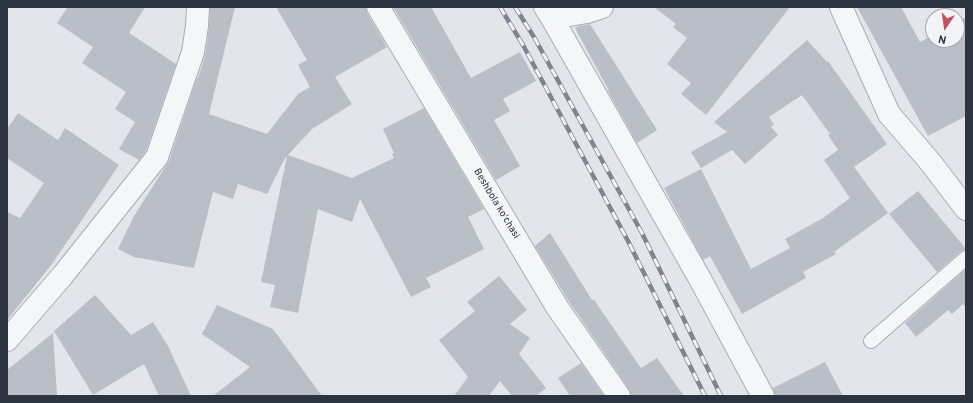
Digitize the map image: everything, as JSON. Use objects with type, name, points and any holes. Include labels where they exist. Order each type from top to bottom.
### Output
[{"type":"street","points":[[7,340],[63,276],[157,157],[193,52],[198,7]]},
{"type":"street","name":"Beshbola koʻchasi","points":[[378,7],[557,307],[620,396]]},
{"type":"street","points":[[602,7],[587,12],[548,12],[700,279],[763,396]]},
{"type":"street","points":[[841,7],[889,114],[931,163],[966,209]]},
{"type":"lane","points":[[871,341],[966,258]]},
{"type":"building","points":[[68,7],[145,7],[129,33],[176,64],[146,151],[139,160],[119,149],[135,122],[115,109],[126,92],[82,63],[93,47],[57,23]]},
{"type":"building","points":[[210,7],[235,7],[209,114],[267,134],[298,94],[310,87],[298,65],[307,60],[276,7],[366,7],[367,13],[387,47],[335,77],[352,104],[312,129],[288,155],[352,178],[394,158],[392,154],[394,153],[383,129],[424,108],[484,209],[468,217],[484,249],[426,278],[431,287],[411,297],[360,199],[352,222],[318,209],[298,313],[270,307],[275,285],[261,282],[287,156],[267,194],[238,184],[233,199],[213,192],[194,268],[134,257],[118,249],[134,216],[169,161],[205,56]]},
{"type":"building","points":[[393,7],[431,7],[471,78],[520,52],[536,81],[503,99],[510,111],[494,120],[520,166],[496,180]]},
{"type":"building","points":[[654,7],[790,7],[706,115],[681,94],[691,83],[667,64],[687,38],[673,27],[676,24]]},
{"type":"building","points":[[857,7],[901,7],[920,42],[925,39],[925,48],[965,48],[966,17],[966,116],[928,136]]},
{"type":"building","points":[[590,24],[657,130],[637,143],[575,28]]},
{"type":"building","points":[[807,40],[827,62],[828,61],[887,144],[854,167],[888,213],[834,252],[836,254],[803,272],[806,278],[742,314],[710,256],[703,260],[664,188],[701,169],[751,269],[790,248],[785,239],[823,218],[850,198],[824,160],[838,150],[828,135],[830,134],[802,95],[769,117],[774,125],[771,127],[778,135],[745,164],[732,150],[701,168],[691,152],[727,132],[714,122]]},
{"type":"building","points":[[18,113],[58,140],[65,128],[119,165],[52,264],[7,320],[7,212],[20,218],[44,183],[7,158],[7,129]]},
{"type":"building","points":[[918,191],[966,249],[960,252],[937,272],[889,214]]},
{"type":"building","points":[[550,233],[592,300],[594,300],[641,368],[657,358],[684,396],[631,396],[629,389],[568,300],[535,246]]},
{"type":"building","points":[[966,269],[966,308],[963,304],[952,314],[948,310],[916,337],[905,323]]},
{"type":"building","points":[[499,276],[527,310],[510,324],[530,338],[519,354],[546,388],[536,396],[512,396],[500,381],[489,396],[454,396],[468,377],[439,340],[475,311],[467,302]]},
{"type":"building","points":[[95,295],[131,335],[153,322],[168,346],[191,396],[159,396],[144,364],[93,395],[54,331]]},
{"type":"building","points":[[217,305],[273,329],[322,396],[213,396],[250,367],[202,334]]},
{"type":"building","points":[[53,333],[57,396],[7,396],[7,370]]},
{"type":"building","points":[[825,362],[843,396],[775,396],[773,388]]},
{"type":"building","points":[[581,363],[604,396],[570,396],[558,378]]},
{"type":"railway","points":[[500,7],[523,45],[628,241],[705,396]]},
{"type":"railway","points":[[515,7],[534,37],[642,233],[721,396]]}]
